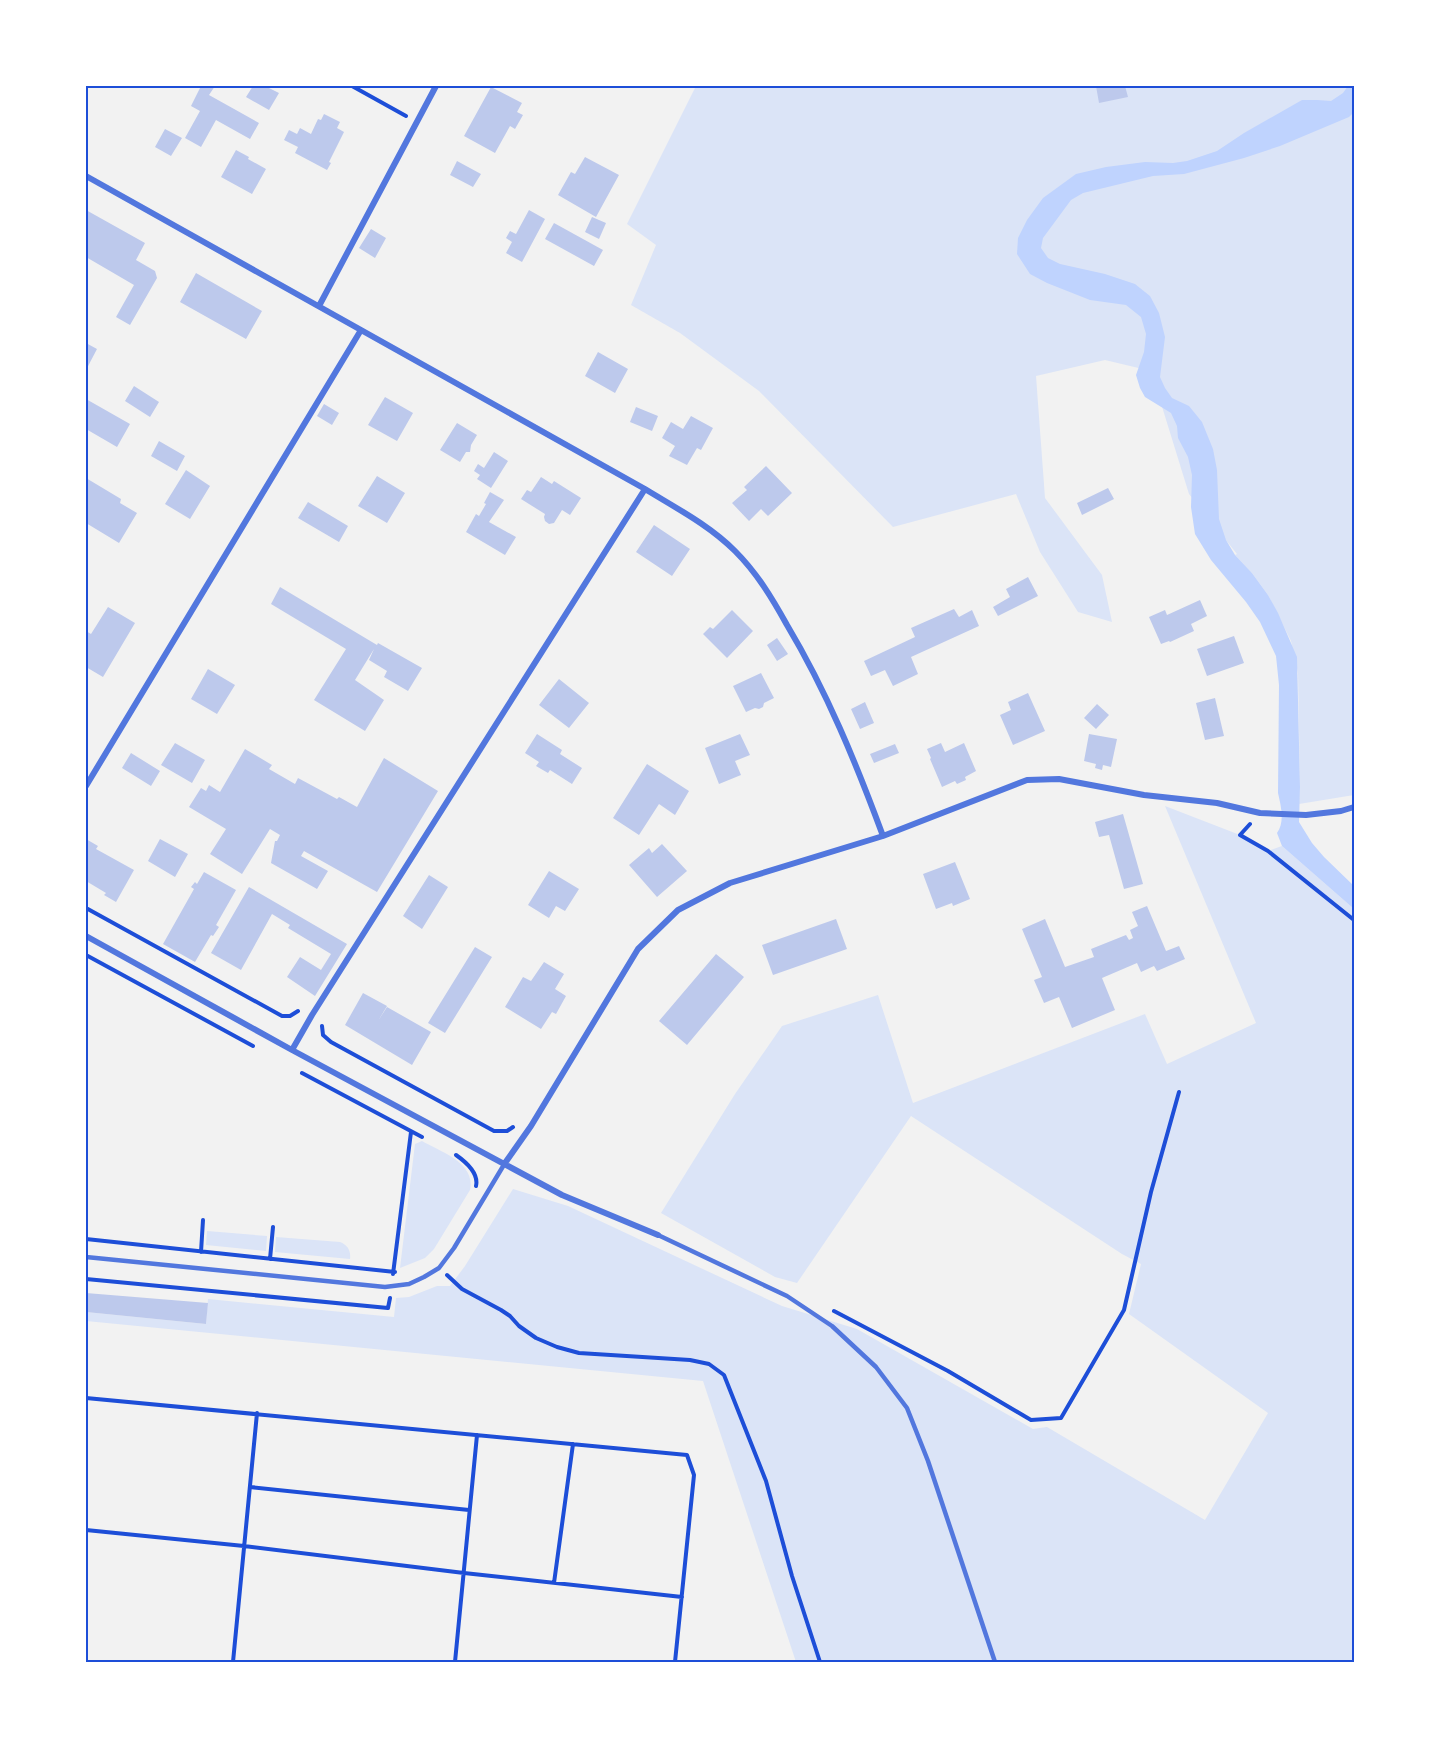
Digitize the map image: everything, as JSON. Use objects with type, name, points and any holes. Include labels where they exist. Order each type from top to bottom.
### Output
[{"type":"street","points":[[319,306],[436,86]]},
{"type":"street","points":[[86,176],[645,489],[709,529],[734,551],[762,583],[810,663],[855,762],[883,836]]},
{"type":"street","points":[[86,786],[361,330]]},
{"type":"street","points":[[292,1050],[645,489]]},
{"type":"street","points":[[505,1163],[531,1126],[638,949],[678,910],[730,883],[883,836],[1027,780],[1059,779],[1143,795],[1217,802],[1260,813],[1306,815],[1341,811],[1354,807]]},
{"type":"street","points":[[86,936],[562,1195],[658,1235]]},
{"type":"lane","points":[[86,1257],[385,1287],[409,1284],[440,1268],[505,1163]]},
{"type":"lane","points":[[658,1235],[787,1296],[832,1326],[876,1367],[908,1408],[995,1662]]},
{"type":"path","points":[[352,86],[417,122]]},
{"type":"path","points":[[1260,813],[1240,835],[1268,851],[1354,920]]},
{"type":"path","points":[[86,955],[255,1047]]},
{"type":"path","points":[[297,1070],[430,1141]]},
{"type":"path","points":[[829,1308],[948,1371],[1031,1420],[1061,1418],[1124,1310],[1151,1192],[1179,1092]]},
{"type":"path","points":[[393,1274],[411,1132]]},
{"type":"path","points":[[449,1150],[472,1169],[477,1181],[474,1194]]},
{"type":"path","points":[[201,1252],[203,1220]]},
{"type":"path","points":[[270,1259],[273,1227]]},
{"type":"path","points":[[86,1239],[393,1274],[401,1271]]},
{"type":"path","points":[[440,1268],[462,1289],[501,1310],[536,1338],[557,1347],[579,1353],[690,1360],[710,1364],[724,1375],[766,1481],[792,1576],[820,1662]]},
{"type":"path","points":[[86,1279],[388,1308],[390,1298]]},
{"type":"path","points":[[86,1398],[687,1455],[694,1475],[675,1662]]},
{"type":"path","points":[[233,1662],[257,1413]]},
{"type":"path","points":[[455,1662],[477,1435]]},
{"type":"path","points":[[554,1583],[573,1444]]},
{"type":"path","points":[[250,1487],[470,1510]]},
{"type":"path","points":[[86,1530],[682,1597]]},
{"type":"shaded area","points":[[696,86],[1354,86],[1354,795],[1299,804],[1298,673],[1291,641],[1268,595],[1189,494],[1151,371],[1105,360],[1036,376],[1045,498],[1102,575],[1112,622],[1078,612],[1040,552],[1016,494],[893,527],[759,391],[680,333],[631,305],[656,245],[627,224]]},
{"type":"shaded area","points":[[1165,806],[1240,835],[1268,851],[1282,846],[1354,909],[1354,1662],[796,1662],[703,1381],[86,1321],[86,1312],[206,1324],[208,1299],[394,1317],[396,1298],[409,1297],[437,1286],[450,1286],[513,1189],[568,1206],[782,1306],[857,1329],[1033,1429],[1047,1427],[1205,1520],[1268,1413],[1129,1314],[1141,1264],[1122,1254],[911,1116],[797,1283],[775,1277],[661,1213],[735,1094],[782,1026],[878,995],[913,1103],[1145,1014],[1167,1064],[1256,1023]]},
{"type":"shaded area","points":[[422,1141],[455,1159],[468,1172],[470,1190],[434,1249],[425,1258],[400,1268],[415,1144]]},
{"type":"shaded area","points":[[207,1231],[267,1236],[266,1251],[206,1245]]},
{"type":"shaded area","points":[[276,1237],[340,1242],[348,1249],[350,1259],[275,1252]]},
{"type":"water","points":[[1348,86],[1354,86],[1354,112],[1349,117],[1280,146],[1184,174],[1153,176],[1083,193],[1071,200],[1043,238],[1041,248],[1048,258],[1060,264],[1105,274],[1135,284],[1150,296],[1159,313],[1165,337],[1160,377],[1172,398],[1189,406],[1202,422],[1213,449],[1217,470],[1219,519],[1226,540],[1235,555],[1268,595],[1297,657],[1299,822],[1324,857],[1354,886],[1354,909],[1282,846],[1277,833],[1282,814],[1278,793],[1279,685],[1276,656],[1260,622],[1211,560],[1195,534],[1191,507],[1192,475],[1188,457],[1178,438],[1177,426],[1171,413],[1145,397],[1136,375],[1144,352],[1146,334],[1141,317],[1126,305],[1090,300],[1047,283],[1030,274],[1017,254],[1018,238],[1027,220],[1043,198],[1076,174],[1145,162],[1187,161],[1217,151],[1302,100],[1331,101],[1343,93]]},
{"type":"building","points":[[201,86],[215,86],[209,95],[259,123],[250,139],[216,120],[201,147],[185,138],[200,111],[191,106]]},
{"type":"building","points":[[253,86],[265,86],[279,93],[269,110],[246,97]]},
{"type":"building","points":[[1096,86],[1125,86],[1128,97],[1099,103]]},
{"type":"building","points":[[491,87],[522,103],[517,112],[523,115],[515,129],[510,126],[495,153],[464,136]]},
{"type":"building","points":[[324,114],[340,122],[337,128],[344,132],[327,170],[295,153],[298,147],[284,140],[289,130],[297,134],[300,128],[311,134],[318,119],[321,120]]},
{"type":"building","points":[[165,129],[182,138],[171,156],[155,147]]},
{"type":"building","points":[[236,150],[266,169],[252,194],[221,177]]},
{"type":"building","points":[[585,157],[619,175],[596,217],[558,195],[571,172],[575,174]]},
{"type":"building","points":[[457,161],[481,174],[473,187],[450,175]]},
{"type":"building","points":[[86,210],[145,243],[136,260],[155,271],[157,278],[130,325],[116,317],[134,285],[86,257]]},
{"type":"building","points":[[529,210],[545,219],[522,262],[506,253],[512,242],[506,238],[510,231],[516,234]]},
{"type":"building","points":[[592,217],[606,223],[599,239],[585,232]]},
{"type":"building","points":[[554,223],[603,250],[594,266],[545,239]]},
{"type":"building","points":[[371,229],[386,238],[375,258],[359,248]]},
{"type":"building","points":[[196,273],[262,311],[246,339],[180,302]]},
{"type":"building","points":[[86,343],[97,349],[86,370]]},
{"type":"building","points":[[598,352],[628,369],[615,393],[585,376]]},
{"type":"building","points":[[134,386],[159,402],[150,417],[125,401]]},
{"type":"building","points":[[385,397],[413,413],[397,441],[368,425]]},
{"type":"building","points":[[86,399],[130,424],[117,447],[86,429]]},
{"type":"building","points":[[324,404],[339,413],[332,425],[317,416]]},
{"type":"building","points":[[636,407],[658,416],[652,431],[630,422]]},
{"type":"building","points":[[691,416],[713,428],[701,450],[697,448],[687,465],[669,456],[675,446],[662,438],[671,422],[683,429]]},
{"type":"building","points":[[457,423],[477,435],[470,452],[466,452],[460,462],[440,450]]},
{"type":"building","points":[[159,441],[185,456],[177,471],[151,456]]},
{"type":"building","points":[[494,452],[508,461],[491,488],[477,479],[480,475],[474,471],[478,464],[484,468]]},
{"type":"building","points":[[766,466],[792,493],[768,516],[761,509],[749,521],[732,503],[747,490],[744,487]]},
{"type":"building","points":[[186,470],[210,486],[190,519],[165,504]]},
{"type":"building","points":[[377,476],[405,493],[387,523],[358,506]]},
{"type":"building","points":[[541,477],[552,484],[554,481],[581,498],[570,515],[562,510],[554,523],[549,524],[545,521],[545,514],[521,499],[527,490],[531,492]]},
{"type":"building","points":[[86,478],[121,499],[120,503],[137,513],[119,543],[86,523]]},
{"type":"building","points":[[1108,488],[1114,499],[1082,515],[1077,503]]},
{"type":"building","points":[[490,492],[504,500],[489,522],[516,537],[505,555],[466,532],[476,514],[479,516]]},
{"type":"building","points":[[308,502],[348,526],[339,542],[298,518]]},
{"type":"building","points":[[654,525],[690,549],[672,576],[636,552]]},
{"type":"building","points":[[1028,577],[1038,596],[998,616],[993,607],[1010,597],[1006,589]]},
{"type":"building","points":[[280,587],[377,645],[378,643],[422,668],[408,691],[384,677],[387,671],[369,660],[374,649],[355,680],[384,700],[365,731],[314,700],[346,649],[271,604]]},
{"type":"building","points":[[1200,600],[1207,616],[1191,624],[1194,631],[1161,644],[1149,617],[1165,610],[1167,615]]},
{"type":"building","points":[[108,607],[135,623],[103,677],[86,667],[86,631],[91,634]]},
{"type":"building","points":[[954,609],[959,617],[972,610],[979,626],[911,657],[918,674],[893,686],[885,670],[871,676],[864,661],[915,637],[911,628]]},
{"type":"building","points":[[732,610],[753,631],[727,658],[703,634],[710,627],[713,629]]},
{"type":"building","points":[[1234,636],[1244,663],[1207,676],[1197,649]]},
{"type":"building","points":[[777,638],[788,654],[777,661],[767,645]]},
{"type":"building","points":[[208,669],[235,685],[217,714],[191,699]]},
{"type":"building","points":[[761,673],[774,698],[764,703],[759,709],[755,708],[746,712],[733,686]]},
{"type":"building","points":[[559,679],[589,703],[569,728],[539,705]]},
{"type":"building","points":[[1028,693],[1045,731],[1013,745],[1000,715],[1011,710],[1008,702]]},
{"type":"building","points":[[1215,698],[1224,736],[1205,740],[1196,703]]},
{"type":"building","points":[[865,702],[874,723],[860,729],[851,709]]},
{"type":"building","points":[[1097,704],[1109,715],[1096,729],[1084,718]]},
{"type":"building","points":[[537,734],[562,750],[560,754],[582,768],[572,784],[550,770],[548,773],[536,766],[539,762],[525,753]]},
{"type":"building","points":[[740,734],[750,755],[735,761],[741,775],[719,784],[705,748]]},
{"type":"building","points":[[1089,734],[1117,739],[1111,767],[1103,765],[1102,770],[1095,768],[1096,764],[1084,761]]},
{"type":"building","points":[[175,743],[205,760],[192,783],[161,765]]},
{"type":"building","points":[[941,743],[945,752],[964,743],[976,771],[965,777],[966,780],[957,784],[955,781],[942,787],[927,749]]},
{"type":"building","points":[[895,744],[899,753],[874,763],[870,754]]},
{"type":"building","points":[[245,749],[272,765],[269,769],[295,784],[298,778],[357,807],[384,758],[438,791],[377,892],[304,851],[301,856],[328,871],[317,889],[271,863],[275,841],[280,835],[270,829],[242,874],[210,854],[226,829],[189,807],[201,788],[206,791],[209,785],[220,792]]},
{"type":"building","points":[[131,753],[160,771],[151,786],[122,768]]},
{"type":"building","points":[[647,764],[689,791],[675,815],[659,804],[639,835],[613,818]]},
{"type":"building","points":[[1123,814],[1143,884],[1124,889],[1109,835],[1099,837],[1095,822]]},
{"type":"building","points":[[86,839],[98,846],[96,849],[134,870],[116,902],[86,881]]},
{"type":"building","points":[[160,839],[188,854],[175,877],[148,861]]},
{"type":"building","points":[[662,844],[687,871],[657,897],[629,865],[649,848],[652,853]]},
{"type":"building","points":[[955,862],[970,899],[953,906],[952,903],[936,909],[923,874]]},
{"type":"building","points":[[549,871],[579,889],[565,911],[556,906],[549,918],[528,905]]},
{"type":"building","points":[[204,872],[236,890],[216,925],[219,927],[213,936],[211,935],[195,962],[163,944],[194,889],[191,887],[195,882],[197,884]]},
{"type":"building","points":[[429,875],[448,887],[422,929],[403,916]]},
{"type":"building","points":[[249,887],[347,944],[315,996],[287,977],[300,957],[321,970],[331,954],[288,928],[290,925],[272,914],[241,970],[211,953]]},
{"type":"building","points":[[1147,906],[1166,951],[1179,946],[1185,959],[1157,971],[1154,966],[1141,972],[1137,963],[1102,978],[1115,1010],[1072,1028],[1059,997],[1044,1003],[1034,980],[1042,977],[1022,929],[1045,919],[1065,967],[1094,957],[1091,949],[1126,935],[1129,940],[1133,938],[1130,930],[1138,926],[1132,912]]},
{"type":"building","points":[[836,919],[847,949],[773,975],[762,945]]},
{"type":"building","points":[[475,947],[492,957],[445,1033],[428,1023]]},
{"type":"building","points":[[716,954],[744,977],[687,1045],[659,1021]]},
{"type":"building","points":[[544,962],[564,974],[555,989],[566,996],[556,1014],[552,1012],[541,1029],[505,1007],[523,977],[531,981]]},
{"type":"building","points":[[363,993],[387,1006],[378,1021],[387,1007],[431,1032],[412,1065],[345,1025]]},
{"type":"building","points":[[86,1293],[208,1303],[206,1324],[86,1312]]}]
